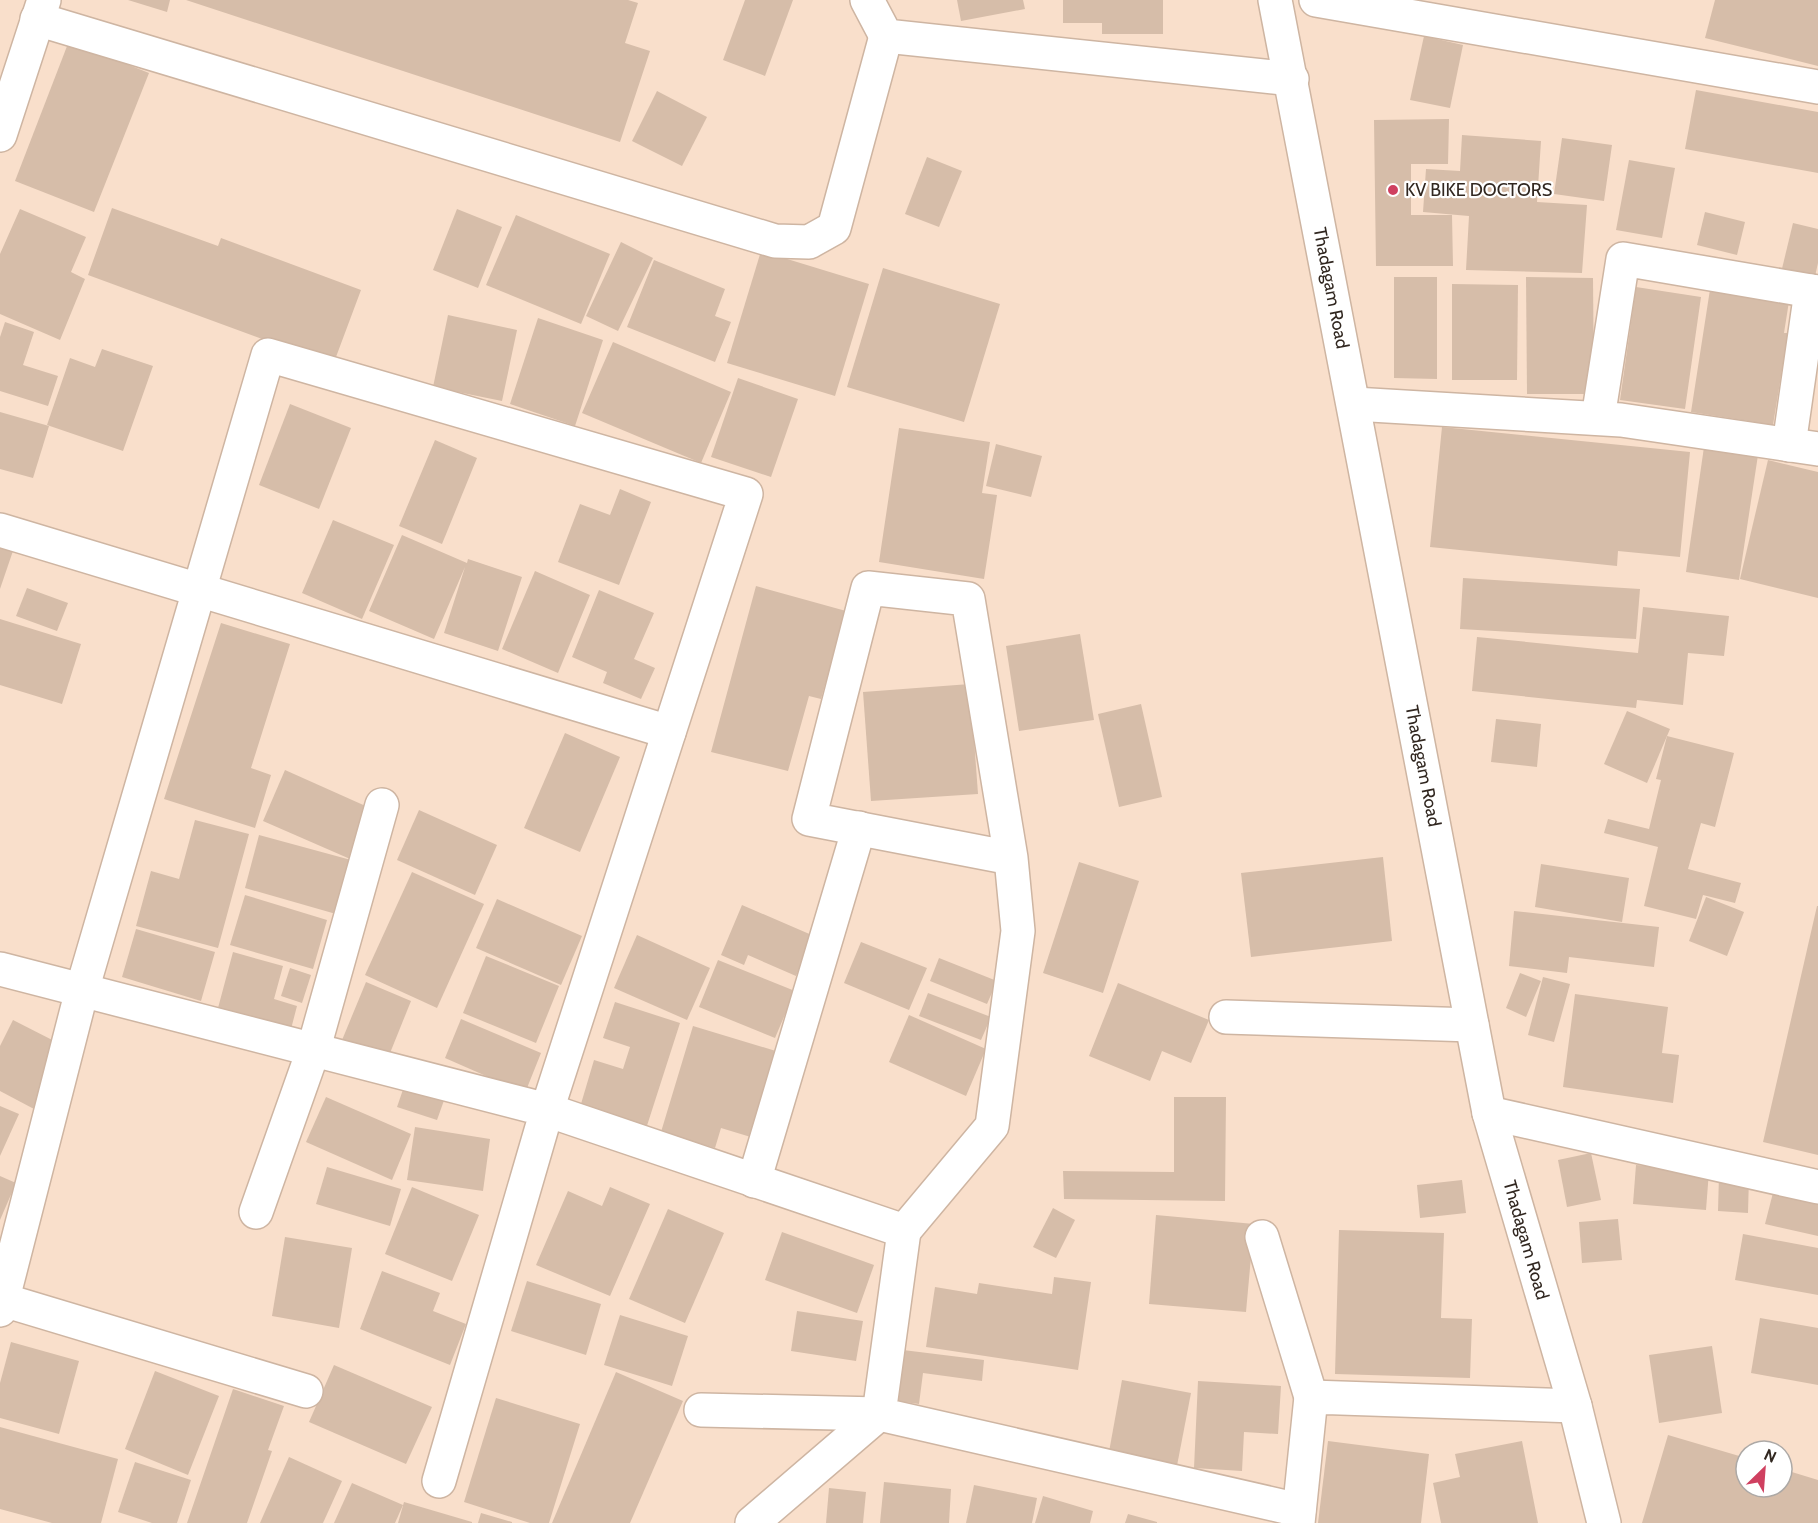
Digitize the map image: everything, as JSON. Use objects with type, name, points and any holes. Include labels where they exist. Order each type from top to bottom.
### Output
[{"type":"street","points":[[0,135],[41,10],[775,241],[809,242],[834,228],[886,36],[867,0]]},
{"type":"street","name":"Thadagam Road","points":[[1275,0],[1489,1113],[1575,1406],[1604,1523]]},
{"type":"street","points":[[1316,0],[1818,87]]},
{"type":"street","points":[[886,36],[1292,79]]},
{"type":"street","points":[[1354,404],[1621,420],[1804,447],[1815,292],[1623,259],[1598,418]]},
{"type":"street","points":[[306,1391],[1,1303],[82,990],[268,356],[746,494],[547,1110],[439,1482]]},
{"type":"street","points":[[0,530],[669,732]]},
{"type":"street","points":[[752,1523],[879,1414],[904,1231],[992,1126],[1018,931],[1011,858],[968,599],[868,588],[808,819],[1011,858]]},
{"type":"street","points":[[256,1212],[313,1050],[382,805]]},
{"type":"street","points":[[754,1181],[859,828]]},
{"type":"street","points":[[0,969],[547,1110],[904,1231]]},
{"type":"street","points":[[1226,1017],[1472,1025]]},
{"type":"street","points":[[1489,1113],[1818,1187]]},
{"type":"street","points":[[701,1410],[879,1414],[1299,1516],[1311,1397],[1262,1237]]},
{"type":"street","points":[[1311,1397],[1575,1406]]},
{"type":"building","points":[[128,0],[170,0],[167,12]]},
{"type":"building","points":[[186,0],[628,0],[638,3],[625,43],[650,51],[620,142]]},
{"type":"building","points":[[745,0],[793,0],[765,76],[723,60]]},
{"type":"building","points":[[957,0],[1023,0],[1025,9],[961,21]]},
{"type":"building","points":[[1063,0],[1163,0],[1163,34],[1102,34],[1102,23],[1063,23]]},
{"type":"building","points":[[1715,0],[1818,0],[1818,66],[1705,38]]},
{"type":"building","points":[[1424,36],[1463,45],[1450,108],[1410,100]]},
{"type":"building","points":[[69,41],[149,73],[94,212],[15,181]]},
{"type":"building","points":[[1696,90],[1818,112],[1818,173],[1685,149]]},
{"type":"building","points":[[657,91],[707,117],[682,166],[632,141]]},
{"type":"building","name":"KV BIKE DOCTORS","points":[[1449,119],[1448,164],[1411,164],[1411,215],[1452,215],[1453,266],[1376,266],[1374,120]]},
{"type":"building","points":[[1462,135],[1541,141],[1537,202],[1587,205],[1582,273],[1466,270],[1469,216],[1423,212],[1426,169],[1460,171]]},
{"type":"building","points":[[1562,138],[1612,145],[1604,201],[1554,194]]},
{"type":"building","points":[[927,157],[962,171],[939,227],[905,214]]},
{"type":"building","points":[[1629,160],[1675,168],[1662,238],[1616,230]]},
{"type":"building","points":[[112,208],[218,246],[221,238],[361,290],[333,365],[88,275]]},
{"type":"building","points":[[20,209],[86,237],[71,272],[85,279],[60,340],[0,314],[0,254]]},
{"type":"building","points":[[457,209],[502,227],[478,288],[433,270]]},
{"type":"building","points":[[1705,212],[1745,222],[1737,255],[1697,245]]},
{"type":"building","points":[[516,215],[610,254],[581,324],[486,285]]},
{"type":"building","points":[[1793,223],[1818,229],[1818,263],[1813,285],[1780,277]]},
{"type":"building","points":[[621,242],[653,258],[618,331],[586,316]]},
{"type":"building","points":[[761,251],[869,284],[835,396],[727,363]]},
{"type":"building","points":[[654,260],[725,289],[715,316],[731,322],[715,362],[627,327]]},
{"type":"building","points":[[883,268],[1000,304],[964,422],[847,387]]},
{"type":"building","points":[[1394,277],[1437,277],[1437,379],[1394,378]]},
{"type":"building","points":[[1526,277],[1593,278],[1594,394],[1527,394]]},
{"type":"building","points":[[1711,283],[1790,295],[1784,333],[1788,333],[1773,425],[1691,412]]},
{"type":"building","points":[[1452,284],[1518,285],[1517,380],[1452,380]]},
{"type":"building","points":[[1636,287],[1701,297],[1685,409],[1620,400]]},
{"type":"building","points":[[448,315],[517,330],[502,401],[433,387]]},
{"type":"building","points":[[538,318],[603,340],[575,426],[510,404]]},
{"type":"building","points":[[5,322],[34,332],[23,365],[58,376],[48,406],[0,391],[0,337]]},
{"type":"building","points":[[613,342],[731,392],[701,463],[582,413]]},
{"type":"building","points":[[102,349],[153,366],[123,451],[47,425],[70,358],[95,367]]},
{"type":"building","points":[[738,378],[798,399],[771,477],[711,457]]},
{"type":"building","points":[[290,404],[351,428],[319,509],[259,485]]},
{"type":"building","points":[[0,412],[49,426],[33,478],[0,469]]},
{"type":"building","points":[[1442,427],[1690,452],[1680,557],[1618,551],[1617,566],[1430,547]]},
{"type":"building","points":[[899,428],[990,442],[982,493],[997,495],[984,579],[879,562]]},
{"type":"building","points":[[435,440],[477,458],[442,544],[399,526]]},
{"type":"building","points":[[996,444],[1042,456],[1031,497],[986,486]]},
{"type":"building","points":[[1704,447],[1758,455],[1739,580],[1686,572]]},
{"type":"building","points":[[1768,460],[1818,472],[1818,598],[1740,579]]},
{"type":"building","points":[[620,489],[651,502],[619,585],[558,562],[580,504],[610,515]]},
{"type":"building","points":[[333,520],[394,545],[362,619],[302,593]]},
{"type":"building","points":[[402,535],[467,563],[468,559],[522,577],[498,651],[444,633],[465,567],[434,639],[369,611]]},
{"type":"building","points":[[0,539],[15,545],[0,589]]},
{"type":"building","points":[[535,571],[590,595],[558,673],[502,649]]},
{"type":"building","points":[[1463,578],[1640,589],[1636,639],[1460,629]]},
{"type":"building","points":[[756,586],[846,611],[821,699],[809,696],[788,771],[711,752]]},
{"type":"building","points":[[27,588],[68,603],[57,631],[16,616]]},
{"type":"building","points":[[599,590],[654,613],[634,659],[655,668],[641,699],[603,683],[607,672],[572,657]]},
{"type":"building","points":[[1643,607],[1729,616],[1724,656],[1688,653],[1683,705],[1637,700],[1636,708],[1472,691],[1477,637],[1638,653]]},
{"type":"building","points":[[0,619],[81,644],[62,704],[0,685]]},
{"type":"building","points":[[221,623],[290,644],[251,768],[271,775],[255,828],[164,799]]},
{"type":"building","points":[[1080,634],[1094,720],[1019,731],[1006,646]]},
{"type":"building","points":[[970,684],[978,794],[871,801],[863,692]]},
{"type":"building","points":[[1141,704],[1162,797],[1119,807],[1098,714]]},
{"type":"building","points":[[1627,711],[1670,729],[1647,783],[1604,764]]},
{"type":"building","points":[[1496,719],[1541,724],[1537,767],[1491,762]]},
{"type":"building","points":[[565,733],[620,757],[580,852],[524,828]]},
{"type":"building","points":[[1667,736],[1734,753],[1715,827],[1701,823],[1688,869],[1741,883],[1735,903],[1703,895],[1696,919],[1644,906],[1658,847],[1604,833],[1608,819],[1649,829],[1661,780],[1656,779]]},
{"type":"building","points":[[285,770],[379,812],[357,862],[263,821]]},
{"type":"building","points":[[419,810],[497,845],[475,895],[397,860]]},
{"type":"building","points":[[195,820],[249,834],[218,948],[136,926],[151,871],[179,879]]},
{"type":"building","points":[[259,835],[351,860],[336,914],[245,888]]},
{"type":"building","points":[[1383,857],[1392,941],[1251,957],[1241,873]]},
{"type":"building","points":[[1079,862],[1139,881],[1103,993],[1043,973]]},
{"type":"building","points":[[1541,864],[1629,878],[1622,922],[1535,907]]},
{"type":"building","points":[[412,872],[484,904],[437,1008],[365,975]]},
{"type":"building","points":[[245,895],[327,920],[313,969],[230,945]]},
{"type":"building","points":[[1706,897],[1744,912],[1727,956],[1689,941]]},
{"type":"building","points":[[497,899],[582,936],[561,985],[476,948]]},
{"type":"building","points":[[742,905],[814,936],[796,976],[748,955],[744,965],[721,955]]},
{"type":"building","points":[[1818,906],[1818,1155],[1763,1142]]},
{"type":"building","points":[[1514,911],[1659,927],[1654,967],[1569,957],[1567,973],[1509,966]]},
{"type":"building","points":[[136,929],[215,952],[201,1001],[122,977]]},
{"type":"building","points":[[637,935],[710,968],[687,1020],[614,988]]},
{"type":"building","points":[[861,942],[927,968],[909,1010],[844,983]]},
{"type":"building","points":[[233,952],[283,966],[274,999],[297,1006],[291,1029],[218,1008]]},
{"type":"building","points":[[486,956],[559,986],[536,1043],[463,1013]]},
{"type":"building","points":[[939,958],[997,981],[987,1004],[930,981]]},
{"type":"building","points":[[718,960],[795,991],[775,1038],[699,1007]]},
{"type":"building","points":[[290,968],[311,975],[302,1003],[281,996]]},
{"type":"building","points":[[1520,973],[1541,981],[1526,1017],[1506,1008]]},
{"type":"building","points":[[1543,977],[1570,984],[1554,1042],[1528,1035]]},
{"type":"building","points":[[366,982],[411,1001],[386,1063],[340,1045]]},
{"type":"building","points":[[1118,983],[1209,1020],[1191,1063],[1162,1051],[1150,1081],[1089,1056]]},
{"type":"building","points":[[928,993],[991,1017],[981,1040],[919,1016]]},
{"type":"building","points":[[1575,994],[1668,1007],[1662,1053],[1679,1055],[1673,1103],[1563,1087]]},
{"type":"building","points":[[615,1002],[680,1023],[644,1135],[578,1114],[594,1060],[623,1069],[630,1047],[603,1038]]},
{"type":"building","points":[[909,1015],[986,1049],[966,1096],[889,1062]]},
{"type":"building","points":[[461,1019],[541,1053],[525,1093],[445,1058]]},
{"type":"building","points":[[13,1020],[66,1047],[34,1109],[0,1091],[0,1046]]},
{"type":"building","points":[[693,1026],[779,1052],[754,1138],[721,1128],[715,1148],[661,1132]]},
{"type":"building","points":[[407,1078],[447,1092],[437,1120],[397,1107]]},
{"type":"building","points":[[326,1097],[411,1134],[392,1180],[306,1142]]},
{"type":"building","points":[[1174,1097],[1226,1097],[1225,1201],[1064,1199],[1063,1171],[1174,1172]]},
{"type":"building","points":[[0,1106],[19,1114],[0,1156]]},
{"type":"building","points":[[415,1127],[490,1139],[483,1191],[407,1180]]},
{"type":"building","points":[[1591,1153],[1601,1200],[1567,1207],[1558,1160]]},
{"type":"building","points":[[1636,1165],[1709,1171],[1706,1210],[1633,1204]]},
{"type":"building","points":[[327,1167],[401,1189],[390,1226],[316,1204]]},
{"type":"building","points":[[1719,1175],[1749,1176],[1748,1213],[1718,1211]]},
{"type":"building","points":[[0,1176],[16,1183],[0,1220]]},
{"type":"building","points":[[1462,1180],[1466,1213],[1420,1218],[1417,1185]]},
{"type":"building","points":[[1775,1185],[1818,1195],[1818,1236],[1765,1224]]},
{"type":"building","points":[[412,1187],[479,1215],[452,1281],[385,1254]]},
{"type":"building","points":[[610,1187],[650,1204],[610,1296],[536,1265],[568,1191],[602,1206]]},
{"type":"building","points":[[1053,1208],[1075,1220],[1056,1258],[1033,1247]]},
{"type":"building","points":[[668,1209],[724,1233],[685,1323],[629,1299]]},
{"type":"building","points":[[1156,1215],[1254,1224],[1246,1312],[1149,1304]]},
{"type":"building","points":[[1618,1219],[1622,1260],[1582,1263],[1579,1222]]},
{"type":"building","points":[[1339,1230],[1444,1233],[1441,1318],[1472,1319],[1470,1378],[1335,1374]]},
{"type":"building","points":[[782,1232],[874,1265],[857,1313],[765,1280]]},
{"type":"building","points":[[1743,1234],[1818,1248],[1818,1295],[1735,1280]]},
{"type":"building","points":[[285,1237],[352,1248],[339,1328],[272,1316]]},
{"type":"building","points":[[382,1271],[440,1293],[433,1311],[466,1324],[450,1365],[360,1329]]},
{"type":"building","points":[[1054,1277],[1091,1282],[1078,1370],[926,1347],[935,1287],[977,1294],[979,1283],[1052,1294]]},
{"type":"building","points":[[527,1281],[601,1304],[586,1355],[511,1331]]},
{"type":"building","points":[[797,1311],[863,1321],[856,1361],[791,1351]]},
{"type":"building","points":[[620,1315],[688,1336],[672,1386],[604,1365]]},
{"type":"building","points":[[1760,1318],[1818,1328],[1818,1385],[1751,1373]]},
{"type":"building","points":[[11,1342],[79,1361],[59,1434],[0,1418],[0,1383]]},
{"type":"building","points":[[1712,1346],[1722,1413],[1659,1423],[1649,1355]]},
{"type":"building","points":[[903,1350],[984,1360],[982,1381],[923,1373],[919,1404],[897,1401]]},
{"type":"building","points":[[334,1365],[432,1407],[406,1464],[309,1422]]},
{"type":"building","points":[[155,1371],[219,1396],[188,1475],[125,1449]]},
{"type":"building","points":[[616,1372],[683,1401],[630,1523],[552,1523]]},
{"type":"building","points":[[1122,1380],[1191,1393],[1175,1476],[1107,1463]]},
{"type":"building","points":[[1198,1381],[1281,1386],[1278,1434],[1244,1432],[1242,1471],[1194,1468]]},
{"type":"building","points":[[233,1389],[284,1406],[268,1450],[272,1451],[247,1523],[187,1523]]},
{"type":"building","points":[[496,1398],[580,1424],[549,1523],[530,1523],[464,1502]]},
{"type":"building","points":[[0,1427],[118,1459],[101,1523],[52,1523],[0,1509]]},
{"type":"building","points":[[1668,1435],[1734,1454],[1734,1499],[1794,1499],[1794,1473],[1818,1480],[1818,1523],[1642,1523]]},
{"type":"building","points":[[1328,1441],[1429,1454],[1421,1523],[1318,1523]]},
{"type":"building","points":[[1522,1441],[1538,1523],[1441,1523],[1433,1483],[1460,1477],[1455,1454]]},
{"type":"building","points":[[289,1457],[342,1481],[323,1523],[260,1523]]},
{"type":"building","points":[[135,1462],[191,1480],[177,1523],[152,1523],[118,1512]]},
{"type":"building","points":[[884,1482],[951,1489],[949,1523],[880,1523]]},
{"type":"building","points":[[352,1483],[403,1505],[395,1523],[334,1523]]},
{"type":"building","points":[[974,1485],[1037,1498],[1032,1523],[966,1523]]},
{"type":"building","points":[[829,1488],[866,1492],[863,1523],[826,1523]]},
{"type":"building","points":[[1043,1496],[1093,1511],[1090,1523],[1035,1523]]},
{"type":"building","points":[[404,1502],[472,1522],[472,1523],[398,1523]]},
{"type":"building","points":[[481,1513],[512,1522],[512,1523],[478,1523]]},
{"type":"building","points":[[1128,1514],[1157,1522],[1157,1523],[1125,1523]]},
{"type":"place","name":"KV BIKE DOCTORS","points":[[1393,190]]}]
